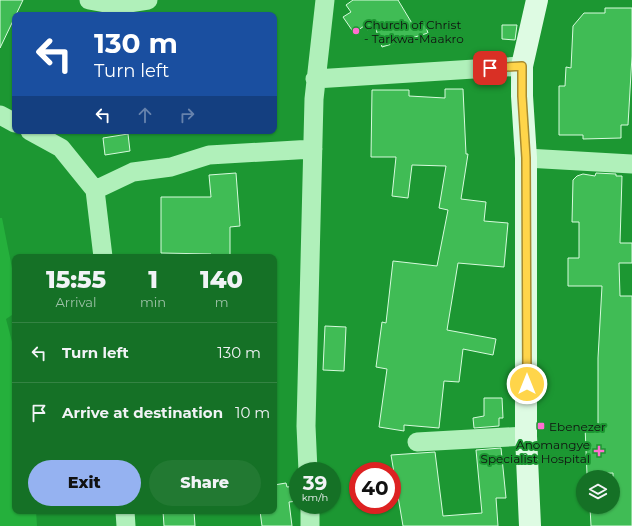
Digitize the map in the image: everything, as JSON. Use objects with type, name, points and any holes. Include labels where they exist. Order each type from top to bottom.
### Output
[{"type":"street","points":[[89,0],[116,5],[148,0]]},
{"type":"street","points":[[308,462],[306,426],[313,149],[316,79],[325,0]]},
{"type":"street","points":[[530,526],[526,436],[526,158],[522,96],[522,66],[536,0]]},
{"type":"street","points":[[316,79],[522,66]]},
{"type":"street","points":[[0,115],[12,121]]},
{"type":"street","points":[[35,134],[61,148],[95,190],[103,254]]},
{"type":"street","points":[[95,190],[133,172],[170,167],[210,155],[313,149]]},
{"type":"street","points":[[526,158],[632,164]]},
{"type":"street","points":[[417,442],[526,436]]},
{"type":"street","points":[[125,514],[126,526]]},
{"type":"street","points":[[310,514],[310,526]]},
{"type":"green space","points":[[0,218],[2,218],[12,268],[12,315],[6,319],[12,342],[12,514],[36,514],[37,526],[0,526]]},
{"type":"building","points":[[0,0],[23,0],[17,12],[12,12],[12,23],[0,48]]},
{"type":"building","points":[[353,0],[398,0],[413,25],[424,21],[428,33],[382,47],[375,27],[367,30],[364,26],[354,33],[343,17],[351,12],[346,5]]},
{"type":"building","points":[[605,8],[632,8],[632,56],[628,125],[621,125],[621,138],[583,139],[583,135],[559,135],[559,86],[565,86],[566,67],[571,68],[573,26],[584,13],[605,13]]},
{"type":"building","points":[[502,25],[517,25],[515,40],[502,39]]},
{"type":"building","points":[[445,89],[463,89],[466,154],[468,154],[461,199],[486,202],[484,221],[508,223],[504,267],[458,263],[447,330],[496,339],[493,355],[463,349],[459,382],[444,381],[439,428],[404,425],[404,431],[379,427],[387,369],[376,367],[382,322],[386,323],[393,261],[437,266],[448,210],[439,208],[446,166],[412,165],[408,198],[392,196],[396,157],[371,157],[372,90],[409,90],[409,96],[445,98]]},
{"type":"building","points":[[128,134],[130,151],[105,155],[103,138]]},
{"type":"building","points":[[236,173],[240,226],[230,227],[230,254],[161,253],[161,197],[211,197],[209,175]]},
{"type":"building","points":[[596,173],[616,174],[616,176],[622,176],[620,243],[632,243],[632,263],[619,263],[620,296],[632,296],[632,526],[591,526],[590,514],[620,514],[620,470],[587,470],[585,426],[598,425],[598,358],[602,286],[568,286],[568,258],[579,258],[579,222],[572,222],[573,180],[577,176],[583,174],[595,176]]},
{"type":"building","points":[[325,326],[346,327],[344,371],[323,370]]},
{"type":"building","points":[[484,398],[502,398],[503,418],[499,418],[499,426],[474,428],[473,418],[484,416]]},
{"type":"building","points":[[501,448],[506,498],[496,498],[498,526],[403,526],[401,514],[401,462],[392,462],[391,455],[435,452],[443,516],[482,513],[476,450]]},
{"type":"building","points":[[286,483],[287,487],[289,487],[289,514],[290,514],[292,526],[262,526],[260,514],[277,514],[277,484]]},
{"type":"building","points":[[163,514],[194,514],[195,526],[164,526]]},
{"type":"place","name":"Church of Christ - Tarkwa-Maakro","points":[[356,31]]},
{"type":"place","name":"Ebenezer","points":[[541,426]]},
{"type":"place","name":"Anomangye Specialist Hospital","points":[[599,451]]},
{"type":"route","points":[[490,68],[522,66],[522,96],[526,158],[527,384]]}]
